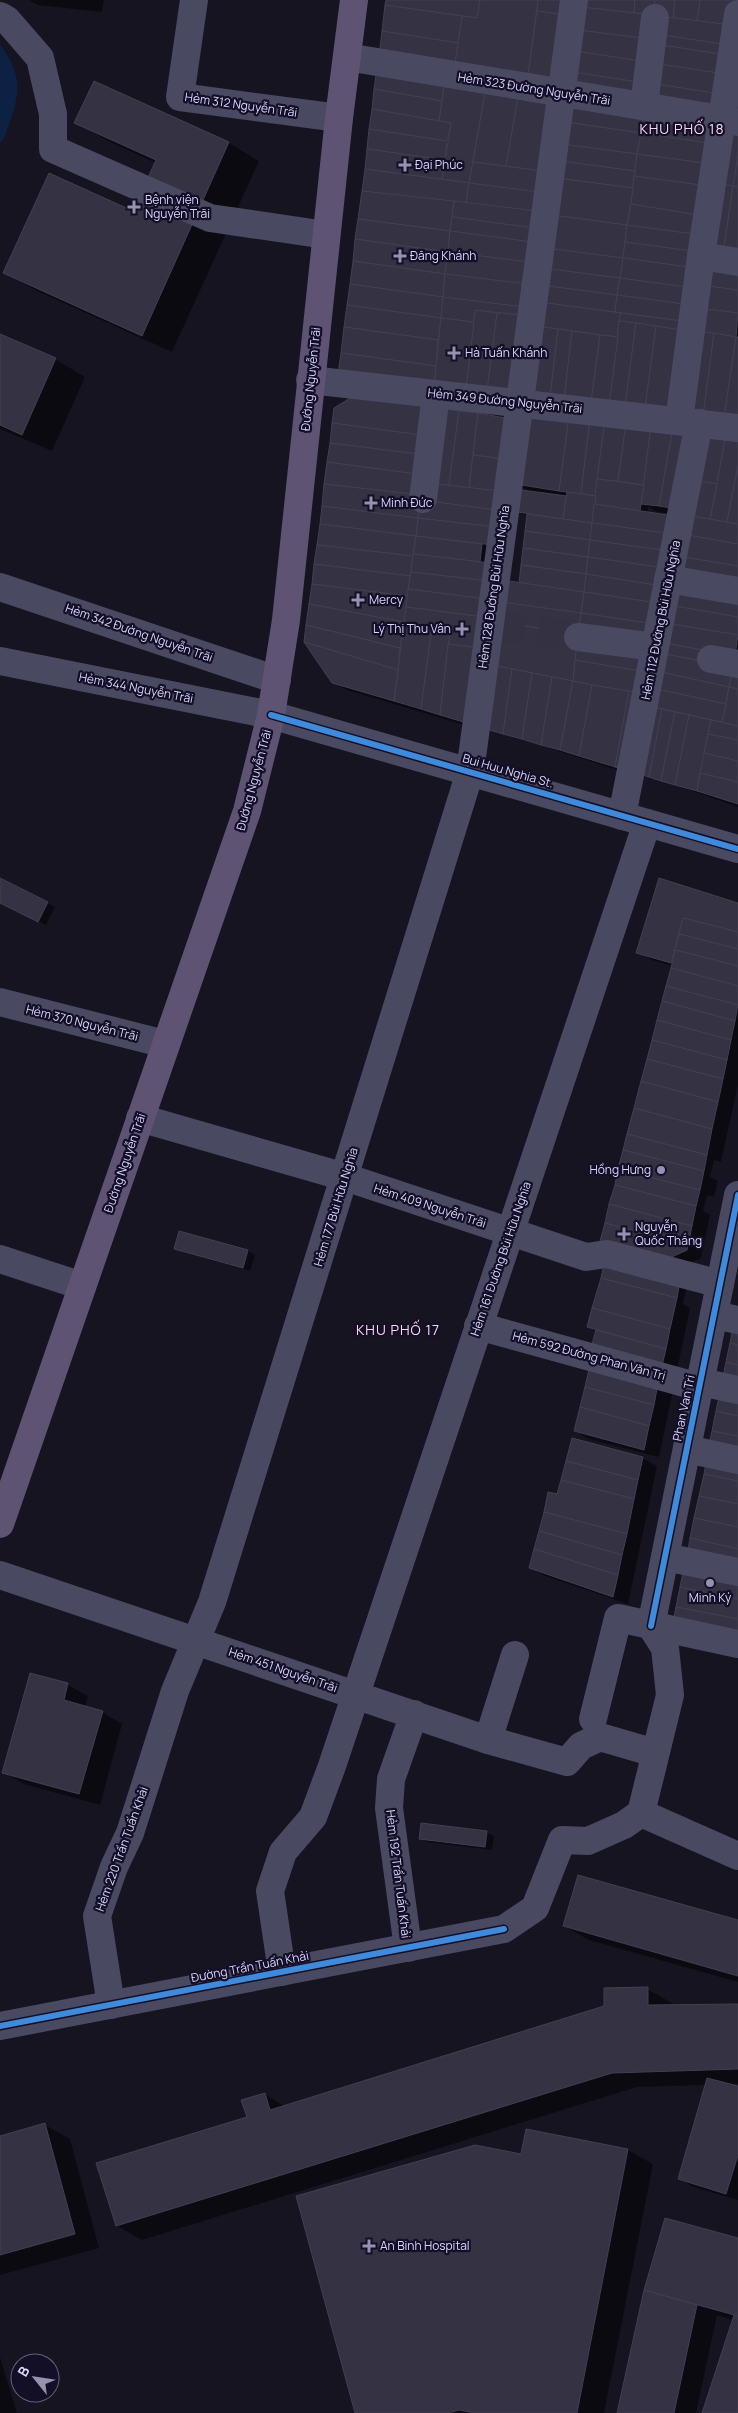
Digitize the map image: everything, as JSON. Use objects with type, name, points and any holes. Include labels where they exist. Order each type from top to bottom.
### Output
[{"type":"main road","name":"Đường Nguyễn Trãi","points":[[0,1524],[246,811],[271,714],[277,680],[339,118],[354,0]]},
{"type":"street","name":"Hẻm 312 Nguyễn Trãi","points":[[194,0],[180,97],[339,118]]},
{"type":"street","name":"Hẻm 128 Đường Bùi Hữu Nghĩa","points":[[470,772],[493,625],[519,403],[574,0]]},
{"type":"street","name":"Hẻm 112 Đường Bùi Hữu Nghĩa","points":[[635,820],[655,647],[668,579],[689,422],[701,256],[730,120],[738,14]]},
{"type":"street","points":[[0,16],[7,20],[40,58],[52,114],[53,149],[210,218],[326,235]]},
{"type":"street","points":[[644,106],[655,18]]},
{"type":"street","name":"Hẻm 323 Đường Nguyễn Trãi","points":[[346,57],[562,94],[730,120]]},
{"type":"street","points":[[701,256],[738,262]]},
{"type":"street","name":"Hẻm 349 Đường Nguyễn Trãi","points":[[310,380],[738,428]]},
{"type":"street","points":[[423,499],[436,394]]},
{"type":"street","points":[[668,579],[738,591]]},
{"type":"street","name":"Hẻm 342 Đường Nguyễn Trãi","points":[[0,587],[277,680]]},
{"type":"street","points":[[578,637],[655,647]]},
{"type":"street","points":[[711,659],[738,664]]},
{"type":"street","name":"Hẻm 344 Nguyễn Trãi","points":[[0,661],[271,714]]},
{"type":"street","name":"Bui Huu Nghia St.","points":[[271,714],[738,850]]},
{"type":"street","name":"Hẻm 177 Bùi Hữu Nghĩa","points":[[196,1640],[212,1602],[470,772]]},
{"type":"street","name":"Hẻm 161 Đường Bùi Hữu Nghĩa","points":[[282,1972],[270,1891],[283,1852],[313,1817],[356,1695],[510,1232],[635,820]]},
{"type":"street","name":"Hẻm 370 Nguyễn Trãi","points":[[0,1002],[165,1044]]},
{"type":"street","name":"Hẻm 409 Nguyễn Trãi","points":[[140,1118],[345,1177],[586,1258],[608,1254],[720,1284]]},
{"type":"street","name":"Phan Van Tri","points":[[651,1626],[700,1384],[726,1318],[720,1284],[733,1246],[738,1195]]},
{"type":"street","points":[[0,1259],[82,1286]]},
{"type":"street","name":"Hẻm 592 Đường Phan Văn Trị","points":[[478,1326],[700,1384],[738,1390]]},
{"type":"street","points":[[687,1449],[738,1460]]},
{"type":"street","points":[[665,1557],[738,1572]]},
{"type":"street","name":"Hẻm 451 Nguyễn Trãi","points":[[0,1575],[488,1740],[567,1762],[581,1746],[600,1737],[655,1753]]},
{"type":"street","points":[[593,1719],[618,1618],[738,1644]]},
{"type":"street","points":[[651,1626],[665,1648],[670,1695],[641,1813],[738,1856]]},
{"type":"street","name":"Hẻm 220 Trần Tuấn Khải","points":[[111,2005],[97,1916],[114,1867],[130,1833],[175,1691],[196,1640]]},
{"type":"street","points":[[488,1740],[514,1655]]},
{"type":"street","name":"Hẻm 192 Trần Tuấn Khải","points":[[408,1948],[389,1808],[391,1779],[414,1714]]},
{"type":"street","name":"Đường Trần Tuấn Khải","points":[[0,2026],[504,1930],[535,1908],[562,1840],[588,1841],[624,1825],[641,1813]]},
{"type":"water","points":[[0,45],[14,69],[17,90],[13,112],[4,138],[0,143]]},
{"type":"building","points":[[386,0],[480,0],[477,18],[385,5]]},
{"type":"building","points":[[480,0],[538,0],[527,82],[454,69],[462,16],[477,18]]},
{"type":"building","points":[[538,0],[567,0],[565,15],[537,11]]},
{"type":"building","points":[[582,0],[635,0],[634,13],[581,7]]},
{"type":"building","points":[[635,0],[655,0],[653,15],[634,13]]},
{"type":"building","points":[[655,0],[675,0],[673,18],[653,15]]},
{"type":"building","points":[[675,0],[700,0],[697,21],[673,18]]},
{"type":"building","points":[[700,0],[735,0],[731,25],[697,21]]},
{"type":"building","points":[[385,5],[462,16],[458,43],[382,31]]},
{"type":"building","points":[[581,7],[653,15],[650,39],[578,30]]},
{"type":"building","points":[[537,11],[565,15],[554,87],[527,82]]},
{"type":"building","points":[[659,16],[731,25],[728,45],[656,34]]},
{"type":"building","points":[[578,30],[650,39],[646,62],[576,51]]},
{"type":"building","points":[[382,31],[458,43],[454,69],[379,57]]},
{"type":"building","points":[[656,34],[728,45],[726,55],[655,44]]},
{"type":"building","points":[[655,44],[726,55],[724,74],[653,63]]},
{"type":"building","points":[[576,51],[646,62],[644,83],[573,72]]},
{"type":"building","points":[[653,63],[724,74],[720,94],[650,83]]},
{"type":"building","points":[[377,69],[445,80],[442,101],[374,89]]},
{"type":"building","points":[[573,72],[644,83],[642,101],[570,90]]},
{"type":"building","points":[[445,80],[486,87],[469,183],[442,179],[451,123],[439,121]]},
{"type":"building","points":[[94,81],[229,142],[142,336],[3,273],[49,173],[133,211],[156,160],[74,123]]},
{"type":"building","points":[[650,83],[720,94],[717,113],[647,102]]},
{"type":"building","points":[[486,87],[519,92],[506,166],[473,162]]},
{"type":"building","points":[[374,89],[442,101],[439,121],[372,109]]},
{"type":"building","points":[[519,92],[552,98],[542,171],[506,166]]},
{"type":"building","points":[[568,100],[644,112],[641,133],[565,122]]},
{"type":"building","points":[[372,109],[451,123],[447,141],[369,129]]},
{"type":"building","points":[[644,112],[716,124],[714,144],[641,133]]},
{"type":"building","points":[[565,122],[641,133],[637,154],[562,144]]},
{"type":"building","points":[[724,125],[738,128],[738,156],[733,186],[715,183]]},
{"type":"building","points":[[369,129],[447,141],[445,160],[367,149]]},
{"type":"building","points":[[641,133],[714,144],[711,164],[637,154]]},
{"type":"building","points":[[562,144],[637,154],[635,171],[560,161]]},
{"type":"building","name":"Đại Phúc","points":[[367,149],[445,160],[442,179],[365,169]]},
{"type":"building","points":[[637,154],[711,164],[708,186],[634,176]]},
{"type":"building","points":[[738,156],[738,187],[733,186]]},
{"type":"building","points":[[560,161],[635,171],[633,188],[557,178]]},
{"type":"building","points":[[473,162],[542,171],[539,192],[469,183]]},
{"type":"building","points":[[365,169],[469,183],[466,203],[362,191]]},
{"type":"building","points":[[634,176],[708,186],[704,216],[631,204]]},
{"type":"building","points":[[557,178],[633,188],[627,225],[552,215]]},
{"type":"building","points":[[469,183],[539,192],[537,211],[466,203]]},
{"type":"building","points":[[715,183],[733,186],[723,254],[706,251]]},
{"type":"building","points":[[733,186],[738,187],[738,256],[723,254]]},
{"type":"building","points":[[362,191],[454,201],[450,231],[358,219]]},
{"type":"building","points":[[454,201],[537,211],[534,228],[452,217]]},
{"type":"building","points":[[631,204],[704,216],[701,235],[627,225]]},
{"type":"building","points":[[552,215],[627,225],[623,258],[547,248]]},
{"type":"building","points":[[452,217],[534,228],[532,242],[450,231]]},
{"type":"building","points":[[358,219],[450,231],[448,252],[355,239]]},
{"type":"building","points":[[627,225],[701,235],[699,252],[625,242]]},
{"type":"building","points":[[450,231],[532,242],[529,262],[448,252]]},
{"type":"building","name":"Đăng Khánh","points":[[355,239],[448,252],[445,274],[353,261]]},
{"type":"building","points":[[625,242],[699,252],[696,268],[623,258]]},
{"type":"building","points":[[554,249],[623,258],[620,278],[550,269]]},
{"type":"building","points":[[448,252],[529,262],[526,284],[445,274]]},
{"type":"building","points":[[623,258],[696,268],[694,288],[620,278]]},
{"type":"building","points":[[353,261],[445,274],[443,297],[350,284]]},
{"type":"building","points":[[704,261],[738,266],[738,290],[701,285]]},
{"type":"building","points":[[550,269],[620,278],[617,295],[542,285]]},
{"type":"building","points":[[445,274],[526,284],[523,307],[443,297]]},
{"type":"building","points":[[620,278],[694,288],[691,305],[617,295]]},
{"type":"building","points":[[350,284],[443,297],[441,318],[347,305]]},
{"type":"building","points":[[701,285],[738,290],[738,313],[698,308]]},
{"type":"building","points":[[547,286],[617,295],[615,312],[545,303]]},
{"type":"building","points":[[617,295],[691,305],[689,322],[615,312]]},
{"type":"building","points":[[443,297],[523,307],[522,315],[475,310],[474,322],[441,318]]},
{"type":"building","points":[[540,302],[621,313],[618,337],[536,326]]},
{"type":"building","points":[[347,305],[441,318],[438,340],[344,327]]},
{"type":"building","points":[[698,308],[738,313],[736,337],[695,331]]},
{"type":"building","points":[[475,310],[497,313],[487,391],[466,388]]},
{"type":"building","points":[[497,313],[522,315],[512,393],[487,391]]},
{"type":"building","points":[[621,313],[689,322],[688,331],[619,321]]},
{"type":"building","name":"Hà Tuấn Khánh","points":[[441,318],[474,322],[466,388],[434,385]]},
{"type":"building","points":[[619,321],[636,323],[625,406],[609,405]]},
{"type":"building","points":[[636,323],[656,326],[645,409],[625,406]]},
{"type":"building","points":[[536,326],[558,329],[550,398],[527,395]]},
{"type":"building","points":[[656,326],[688,331],[677,413],[645,409]]},
{"type":"building","points":[[344,327],[438,340],[436,366],[341,353]]},
{"type":"building","points":[[558,329],[572,331],[564,400],[550,398]]},
{"type":"building","points":[[572,331],[600,335],[591,403],[564,400]]},
{"type":"building","points":[[695,331],[714,333],[703,416],[684,414]]},
{"type":"building","points":[[714,333],[736,337],[724,418],[703,416]]},
{"type":"building","points":[[0,334],[56,358],[22,435],[0,425]]},
{"type":"building","points":[[600,335],[618,337],[609,405],[591,403]]},
{"type":"building","points":[[736,337],[738,337],[738,420],[724,418]]},
{"type":"building","points":[[341,353],[436,366],[434,385],[338,374]]},
{"type":"building","points":[[352,397],[433,407],[428,436],[332,423],[334,408]]},
{"type":"building","points":[[436,408],[459,411],[449,485],[427,483]]},
{"type":"building","points":[[459,411],[478,413],[469,488],[449,485]]},
{"type":"building","points":[[524,411],[569,417],[559,491],[515,484]]},
{"type":"building","points":[[478,413],[505,418],[504,459],[473,455]]},
{"type":"building","points":[[569,417],[590,419],[581,494],[559,491]]},
{"type":"building","points":[[590,419],[605,420],[596,496],[581,494]]},
{"type":"building","points":[[605,420],[626,423],[618,481],[597,479]]},
{"type":"building","points":[[332,423],[428,436],[426,455],[330,443]]},
{"type":"building","points":[[626,423],[651,426],[644,485],[618,481]]},
{"type":"building","points":[[651,426],[673,428],[659,506],[641,504]]},
{"type":"building","points":[[673,428],[691,431],[677,509],[659,506]]},
{"type":"building","points":[[701,432],[726,435],[717,484],[692,480]]},
{"type":"building","points":[[726,435],[738,437],[738,465],[727,522],[710,519]]},
{"type":"building","points":[[330,443],[426,455],[423,475],[327,462]]},
{"type":"building","points":[[473,455],[504,459],[500,491],[469,488]]},
{"type":"building","points":[[327,462],[423,475],[421,495],[324,484]]},
{"type":"building","points":[[738,465],[738,524],[727,522]]},
{"type":"building","points":[[597,479],[644,485],[640,511],[594,504]]},
{"type":"building","points":[[692,480],[717,484],[710,519],[685,515]]},
{"type":"building","points":[[427,483],[500,491],[497,510],[425,501]]},
{"type":"building","name":"Minh Đức","points":[[324,484],[421,495],[418,518],[322,506]]},
{"type":"building","points":[[514,489],[567,496],[563,519],[511,511]]},
{"type":"building","points":[[567,492],[596,496],[592,523],[563,519]]},
{"type":"building","points":[[420,500],[497,510],[495,527],[418,518]]},
{"type":"building","points":[[594,504],[675,516],[672,534],[592,523]]},
{"type":"building","points":[[322,506],[418,518],[416,536],[320,524]]},
{"type":"building","points":[[527,514],[592,523],[590,540],[525,531]]},
{"type":"building","points":[[685,515],[738,524],[738,544],[682,534]]},
{"type":"building","points":[[418,518],[495,527],[493,545],[416,536]]},
{"type":"building","points":[[592,523],[672,534],[669,551],[590,540]]},
{"type":"building","points":[[320,524],[416,536],[413,556],[317,545]]},
{"type":"building","points":[[525,531],[590,540],[588,557],[523,548]]},
{"type":"building","points":[[682,534],[738,544],[738,566],[677,556]]},
{"type":"building","points":[[416,536],[482,544],[480,562],[413,554]]},
{"type":"building","points":[[590,540],[669,551],[665,568],[588,557]]},
{"type":"building","points":[[317,545],[413,556],[410,576],[314,564]]},
{"type":"building","points":[[523,548],[588,557],[586,574],[521,565]]},
{"type":"building","points":[[413,554],[491,563],[489,581],[411,572]]},
{"type":"building","points":[[677,556],[738,566],[738,587],[674,576]]},
{"type":"building","points":[[588,557],[665,568],[662,586],[586,574]]},
{"type":"building","points":[[314,564],[410,576],[408,596],[312,584]]},
{"type":"building","points":[[521,565],[586,574],[584,592],[519,583]]},
{"type":"building","points":[[411,572],[489,581],[486,599],[408,589]]},
{"type":"building","points":[[586,574],[662,586],[658,603],[584,592]]},
{"type":"building","points":[[502,580],[584,592],[581,613],[500,602]]},
{"type":"building","name":"Mercy","points":[[312,584],[408,596],[404,622],[309,604]]},
{"type":"building","points":[[679,586],[738,596],[738,617],[675,606]]},
{"type":"building","points":[[408,589],[486,599],[484,617],[406,607]]},
{"type":"building","points":[[584,592],[658,603],[654,624],[581,613]]},
{"type":"building","points":[[500,602],[581,613],[578,634],[497,622]]},
{"type":"building","points":[[309,604],[404,622],[400,648],[306,625]]},
{"type":"building","points":[[675,606],[738,617],[738,635],[672,624]]},
{"type":"building","name":"Lý Thị Thu Vân","points":[[406,607],[484,617],[480,648],[448,644],[450,631],[404,622]]},
{"type":"building","points":[[581,613],[654,624],[650,644],[578,634]]},
{"type":"building","points":[[404,622],[432,627],[421,709],[394,701]]},
{"type":"building","points":[[497,622],[578,634],[573,681],[492,665]]},
{"type":"building","points":[[665,623],[738,635],[735,656],[661,642]]},
{"type":"building","points":[[306,625],[400,648],[398,670],[304,642]]},
{"type":"building","points":[[432,627],[450,631],[440,715],[421,709]]},
{"type":"building","points":[[578,639],[650,650],[645,672],[575,660]]},
{"type":"building","points":[[304,642],[398,670],[394,701],[332,683]]},
{"type":"building","points":[[448,644],[480,648],[470,724],[440,715]]},
{"type":"building","points":[[668,644],[708,651],[705,662],[666,654]]},
{"type":"building","points":[[659,653],[733,667],[729,687],[656,671]]},
{"type":"building","points":[[575,660],[645,672],[641,694],[573,681]]},
{"type":"building","points":[[492,665],[512,669],[503,734],[483,728]]},
{"type":"building","points":[[733,667],[738,668],[738,689],[729,687]]},
{"type":"building","points":[[512,669],[532,673],[522,739],[503,734]]},
{"type":"building","points":[[656,671],[729,687],[726,704],[652,688]]},
{"type":"building","points":[[532,673],[552,677],[541,745],[522,739]]},
{"type":"building","points":[[552,677],[573,681],[560,750],[541,745]]},
{"type":"building","points":[[573,681],[592,685],[579,756],[560,750]]},
{"type":"building","points":[[592,685],[629,691],[615,767],[579,756]]},
{"type":"building","points":[[729,687],[738,689],[738,726],[722,722]]},
{"type":"building","points":[[652,688],[726,704],[722,722],[649,706]]},
{"type":"building","points":[[629,691],[641,694],[627,771],[615,767]]},
{"type":"building","points":[[649,706],[662,709],[649,777],[636,773]]},
{"type":"building","points":[[662,709],[675,712],[661,781],[649,777]]},
{"type":"building","points":[[675,712],[689,715],[675,785],[661,781]]},
{"type":"building","points":[[689,715],[711,720],[697,791],[675,785]]},
{"type":"building","points":[[711,720],[738,726],[738,740],[708,734]]},
{"type":"building","points":[[708,734],[738,740],[738,761],[704,753]]},
{"type":"building","points":[[704,753],[738,761],[738,782],[700,773]]},
{"type":"building","points":[[700,773],[738,782],[738,804],[697,791]]},
{"type":"building","points":[[0,878],[48,902],[38,922],[0,903]]},
{"type":"building","points":[[659,878],[738,903],[738,932],[683,918],[671,963],[636,953]]},
{"type":"building","points":[[683,918],[738,932],[738,949],[679,934]]},
{"type":"building","points":[[679,934],[738,949],[738,966],[675,950]]},
{"type":"building","points":[[675,950],[738,966],[738,986],[671,968]]},
{"type":"building","points":[[671,968],[738,986],[738,1005],[666,986]]},
{"type":"building","points":[[666,986],[738,1005],[735,1021],[662,1001]]},
{"type":"building","points":[[662,1001],[735,1021],[731,1040],[657,1020]]},
{"type":"building","points":[[657,1020],[731,1040],[727,1060],[652,1040]]},
{"type":"building","points":[[652,1040],[727,1060],[723,1079],[647,1059]]},
{"type":"building","points":[[647,1059],[723,1079],[718,1102],[641,1081]]},
{"type":"building","points":[[641,1081],[718,1102],[712,1129],[634,1108]]},
{"type":"building","points":[[634,1108],[712,1129],[707,1155],[627,1134]]},
{"type":"building","points":[[627,1134],[707,1155],[704,1171],[623,1150]]},
{"type":"building","name":"Hồng Hưng","points":[[623,1150],[704,1171],[700,1190],[618,1169]]},
{"type":"building","points":[[618,1169],[700,1190],[696,1206],[615,1185]]},
{"type":"building","points":[[615,1185],[696,1206],[692,1226],[609,1204]]},
{"type":"building","points":[[609,1204],[692,1226],[688,1245],[605,1223]]},
{"type":"building","name":"Nguyễn Quốc Thắng","points":[[605,1223],[688,1245],[687,1250],[661,1262],[599,1245]]},
{"type":"building","points":[[179,1231],[248,1250],[243,1268],[174,1249]]},
{"type":"building","points":[[605,1261],[680,1280],[677,1298],[601,1278]]},
{"type":"building","points":[[601,1278],[677,1298],[670,1329],[592,1308]]},
{"type":"building","points":[[592,1308],[670,1329],[666,1349],[587,1327]]},
{"type":"building","points":[[734,1323],[738,1324],[738,1345],[730,1343]]},
{"type":"building","points":[[596,1330],[666,1349],[660,1374],[591,1348]]},
{"type":"building","points":[[730,1343],[738,1345],[738,1365],[726,1362]]},
{"type":"building","points":[[591,1360],[659,1378],[654,1405],[585,1387]]},
{"type":"building","points":[[726,1362],[738,1365],[738,1386],[722,1382]]},
{"type":"building","points":[[585,1387],[654,1405],[649,1426],[580,1407]]},
{"type":"building","points":[[720,1392],[738,1395],[738,1416],[716,1411]]},
{"type":"building","points":[[580,1407],[649,1426],[644,1450],[574,1431]]},
{"type":"building","points":[[716,1411],[738,1416],[738,1436],[712,1431]]},
{"type":"building","points":[[712,1431],[738,1436],[738,1456],[708,1450]]},
{"type":"building","points":[[572,1438],[643,1457],[638,1480],[566,1461]]},
{"type":"building","points":[[707,1457],[738,1463],[738,1481],[704,1474]]},
{"type":"building","points":[[566,1461],[638,1480],[634,1499],[561,1480]]},
{"type":"building","points":[[704,1474],[738,1481],[738,1504],[699,1496]]},
{"type":"building","points":[[561,1480],[634,1499],[627,1534],[544,1512],[548,1492],[557,1494]]},
{"type":"building","points":[[699,1496],[738,1504],[738,1527],[694,1518]]},
{"type":"building","points":[[544,1512],[627,1534],[622,1555],[539,1531]]},
{"type":"building","points":[[694,1518],[738,1527],[738,1549],[690,1538]]},
{"type":"building","points":[[539,1531],[622,1555],[618,1575],[534,1549]]},
{"type":"building","points":[[690,1538],[738,1549],[738,1566],[687,1556]]},
{"type":"building","points":[[534,1549],[618,1575],[613,1597],[529,1568]]},
{"type":"building","name":"Minh Ký","points":[[684,1568],[738,1579],[738,1599],[680,1587]]},
{"type":"building","points":[[680,1587],[738,1599],[738,1619],[676,1607]]},
{"type":"building","points":[[676,1607],[738,1619],[738,1640],[672,1627]]},
{"type":"building","points":[[30,1673],[68,1683],[64,1700],[103,1711],[79,1794],[2,1773]]},
{"type":"building","points":[[421,1823],[487,1831],[485,1847],[419,1839]]},
{"type":"building","points":[[578,1875],[738,1920],[738,1976],[563,1926]]},
{"type":"building","points":[[648,1987],[648,2005],[738,2004],[738,2069],[612,2073],[116,2226],[96,2163],[247,2117],[241,2100],[265,2093],[270,2110],[604,2006],[604,1988]]},
{"type":"building","points":[[707,2078],[738,2086],[738,2155],[726,2194],[678,2179]]},
{"type":"building","points":[[45,2123],[75,2234],[0,2255],[0,2136]]},
{"type":"building","points":[[526,2129],[628,2149],[577,2413],[474,2413],[459,2410],[448,2413],[355,2413],[296,2196],[475,2145],[521,2154]]},
{"type":"building","points":[[665,2218],[738,2238],[738,2316],[644,2290]]},
{"type":"building","points":[[644,2290],[697,2305],[674,2413],[617,2413]]},
{"type":"building","points":[[734,2315],[738,2316],[738,2413],[702,2413]]},
{"type":"tunnel","points":[[497,626],[578,637]]},
{"type":"cycle path","points":[[271,715],[738,849]]},
{"type":"cycle path","points":[[651,1626],[738,1195]]},
{"type":"cycle path","points":[[0,2026],[504,1929]]},
{"type":"place","name":"Đại Phúc","points":[[405,165]]},
{"type":"place","name":"Bệnh viện Nguyễn Trãi","points":[[134,207]]},
{"type":"place","name":"Đăng Khánh","points":[[400,256]]},
{"type":"place","name":"Hà Tuấn Khánh","points":[[454,353]]},
{"type":"place","name":"Minh Đức","points":[[371,503]]},
{"type":"place","name":"Mercy","points":[[358,600]]},
{"type":"place","name":"Lý Thị Thu Vân","points":[[462,629]]},
{"type":"place","name":"Hồng Hưng","points":[[661,1170]]},
{"type":"place","name":"Nguyễn Quốc Thắng","points":[[624,1234]]},
{"type":"place","name":"Minh Ký","points":[[710,1583]]},
{"type":"place","name":"An Binh Hospital","points":[[369,2246]]},
{"type":"district","name":"KHU PHỐ 18","points":[[682,129]]},
{"type":"district","name":"KHU PHỐ 17","points":[[398,1330]]}]
